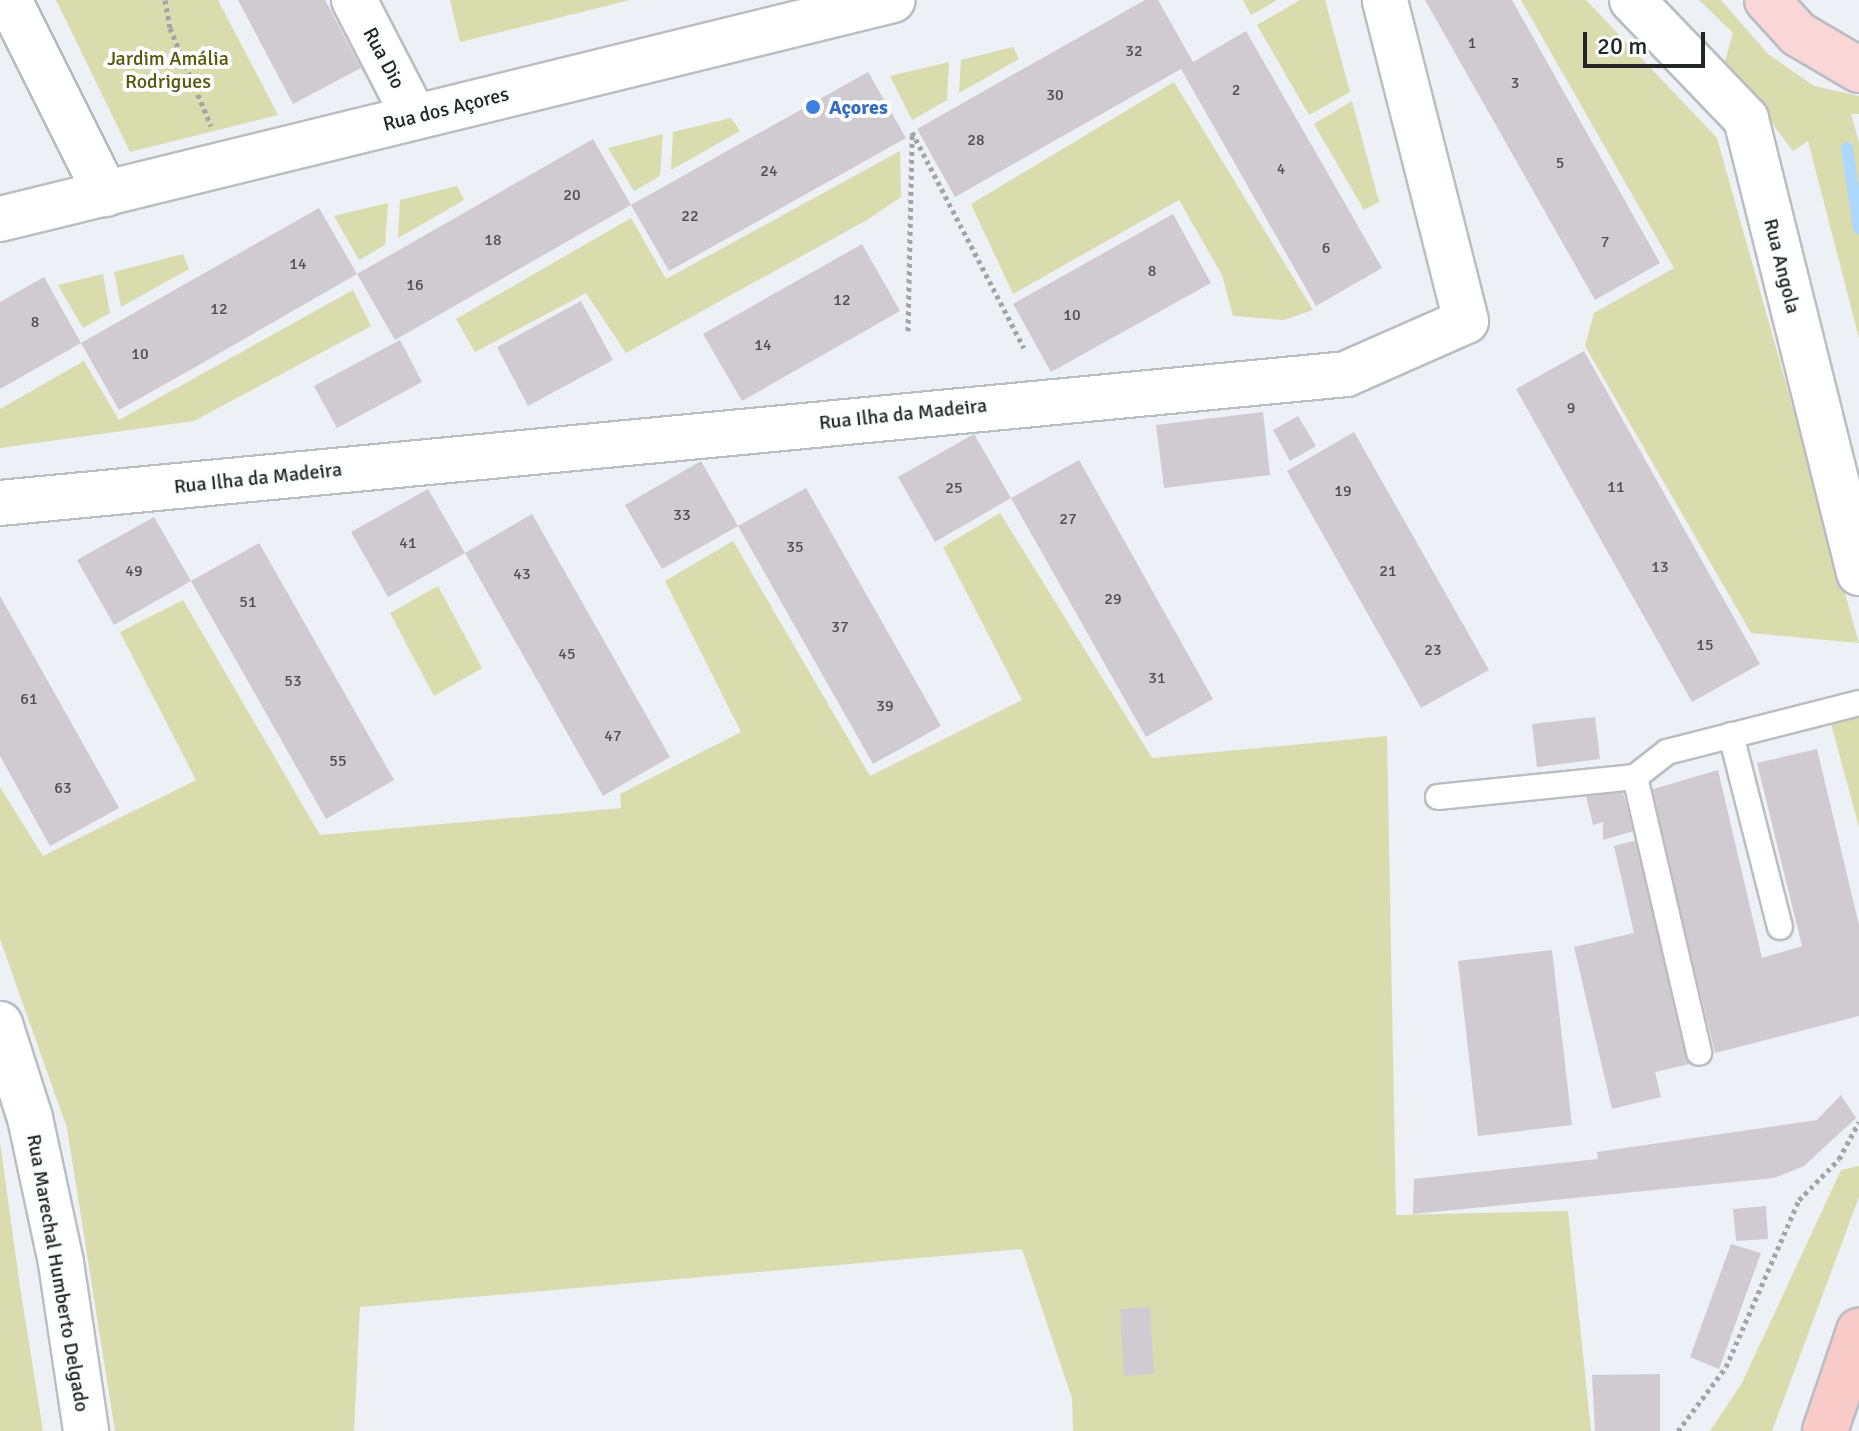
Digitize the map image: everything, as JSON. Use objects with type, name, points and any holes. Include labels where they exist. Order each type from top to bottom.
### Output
[{"type":"highway","points":[[1825,1431],[1859,1331]]},
{"type":"main road","points":[[1767,0],[1798,34],[1859,70]]},
{"type":"street","points":[[9,0],[106,194]]},
{"type":"street","name":"Rua Dio","points":[[354,0],[414,116]]},
{"type":"street","name":"Rua dos Açores","points":[[0,219],[227,164],[825,9],[893,0]]},
{"type":"street","name":"Rua Ilha da Madeira","points":[[0,503],[1346,374],[1466,321],[1385,0]]},
{"type":"street","name":"Rua Angola","points":[[1632,0],[1746,119],[1859,573]]},
{"type":"street","name":"Rua Marechal Humberto Delgado","points":[[0,1024],[33,1132],[61,1263],[86,1431]]},
{"type":"lane","points":[[1438,797],[1635,777],[1667,752],[1859,703]]},
{"type":"lane","points":[[1731,735],[1780,927]]},
{"type":"lane","points":[[1635,777],[1699,1053]]},
{"type":"path","points":[[165,0],[170,28],[227,164]]},
{"type":"path","points":[[908,331],[912,132],[1024,348]]},
{"type":"path","points":[[1678,1431],[1726,1367],[1799,1200],[1839,1159],[1859,1122]]},
{"type":"green space","name":"Jardim Amália Rodrigues","points":[[56,0],[218,0],[278,115],[130,152]]},
{"type":"green space","points":[[450,0],[630,0],[460,42]]},
{"type":"green space","points":[[1243,0],[1277,0],[1251,15]]},
{"type":"green space","points":[[1300,0],[1325,0],[1350,92],[1309,115],[1257,25]]},
{"type":"green space","points":[[1521,0],[1586,0],[1717,138],[1859,643],[1751,633],[1585,346],[1594,313],[1674,268]]},
{"type":"green space","points":[[1699,0],[1721,0],[1768,54],[1814,86],[1859,96],[1859,114],[1851,114],[1859,143],[1859,338],[1808,141],[1793,151],[1725,61],[1733,33]]},
{"type":"green space","points":[[1013,47],[1019,59],[959,93],[961,60]]},
{"type":"green space","points":[[949,62],[947,100],[912,120],[890,76]]},
{"type":"green space","points":[[1174,82],[1313,310],[1284,320],[1233,316],[1222,275],[1179,200],[1013,294],[971,204]]},
{"type":"green space","points":[[1352,101],[1379,202],[1364,210],[1314,124]]},
{"type":"green space","points":[[731,118],[740,131],[671,170],[673,132]]},
{"type":"green space","points":[[663,134],[660,176],[634,191],[608,148]]},
{"type":"green space","points":[[900,151],[901,197],[867,220],[626,353],[586,293],[475,352],[456,319],[631,218],[666,279]]},
{"type":"green space","points":[[457,186],[464,200],[398,238],[400,200]]},
{"type":"green space","points":[[388,203],[385,245],[359,260],[334,216]]},
{"type":"green space","points":[[183,254],[189,269],[121,307],[114,272]]},
{"type":"green space","points":[[103,274],[110,313],[83,328],[58,285]]},
{"type":"green space","points":[[353,290],[371,326],[194,421],[0,448],[0,409],[84,361],[119,420]]},
{"type":"green space","points":[[1000,513],[1152,758],[1387,736],[1396,1215],[1568,1211],[1591,1431],[1073,1431],[1072,1398],[1022,1249],[360,1307],[354,1431],[115,1431],[67,1128],[0,939],[0,787],[43,856],[196,780],[120,632],[183,600],[320,835],[621,808],[620,794],[741,732],[665,581],[733,541],[870,776],[1022,700],[943,547]]},
{"type":"green space","points":[[438,586],[482,668],[434,696],[390,613]]},
{"type":"green space","points":[[1859,715],[1859,827],[1830,720]]},
{"type":"green space","points":[[0,1142],[20,1287],[43,1431],[0,1431]]},
{"type":"green space","points":[[1859,1166],[1859,1197],[1772,1431],[1710,1431],[1742,1383],[1841,1170]]},
{"type":"building","points":[[238,0],[325,0],[361,68],[293,104]]},
{"type":"building","points":[[1145,0],[1158,0],[1193,62],[1246,31],[1382,268],[1316,306],[1181,69],[955,197],[917,129]]},
{"type":"building","points":[[1425,0],[1512,0],[1660,263],[1595,300]]},
{"type":"building","points":[[868,72],[906,138],[669,271],[631,205]]},
{"type":"building","points":[[593,139],[631,205],[395,340],[357,274]]},
{"type":"building","points":[[319,208],[357,274],[119,410],[81,343]]},
{"type":"building","points":[[1173,214],[1211,283],[1051,372],[1013,304]]},
{"type":"building","points":[[862,244],[900,311],[742,401],[703,334]]},
{"type":"building","points":[[44,277],[81,343],[0,389],[0,302]]},
{"type":"building","points":[[581,301],[613,360],[528,406],[497,347]]},
{"type":"building","points":[[400,340],[422,382],[337,428],[314,386]]},
{"type":"building","points":[[1584,351],[1760,664],[1692,702],[1516,389]]},
{"type":"building","points":[[1263,412],[1270,475],[1164,488],[1156,425]]},
{"type":"building","points":[[1298,416],[1316,446],[1290,461],[1273,430]]},
{"type":"building","points":[[1354,432],[1489,670],[1421,708],[1287,471]]},
{"type":"building","points":[[974,434],[1011,498],[935,542],[898,477]]},
{"type":"building","points":[[1079,460],[1213,699],[1146,737],[1011,498]]},
{"type":"building","points":[[701,461],[738,526],[662,569],[625,505]]},
{"type":"building","points":[[806,488],[941,726],[873,764],[738,526]]},
{"type":"building","points":[[428,489],[465,553],[388,597],[351,532]]},
{"type":"building","points":[[532,514],[670,757],[603,796],[465,553]]},
{"type":"building","points":[[154,517],[191,581],[114,625],[77,560]]},
{"type":"building","points":[[259,543],[394,780],[326,819],[191,581]]},
{"type":"building","points":[[0,596],[119,808],[50,846],[0,756]]},
{"type":"building","points":[[1595,717],[1600,759],[1537,767],[1532,724]]},
{"type":"building","points":[[1817,749],[1859,925],[1859,1016],[1715,1053],[1650,790],[1718,770],[1762,958],[1802,946],[1757,763]]},
{"type":"building","points":[[1621,786],[1634,831],[1603,840],[1603,822],[1593,825],[1586,796]]},
{"type":"building","points":[[1641,839],[1694,1063],[1655,1072],[1661,1097],[1612,1109],[1574,947],[1634,933],[1614,846]]},
{"type":"building","points":[[1552,950],[1572,1125],[1478,1136],[1458,961]]},
{"type":"building","points":[[1841,1095],[1856,1118],[1804,1166],[1774,1178],[1413,1214],[1414,1179],[1598,1159],[1597,1152],[1817,1120]]},
{"type":"building","points":[[1766,1206],[1768,1239],[1736,1241],[1733,1209]]},
{"type":"building","points":[[1731,1244],[1761,1253],[1719,1369],[1690,1357]]},
{"type":"building","points":[[1150,1307],[1154,1374],[1124,1376],[1120,1309]]},
{"type":"building","points":[[1660,1374],[1660,1431],[1595,1431],[1592,1375]]},
{"type":"waterway","points":[[1847,148],[1859,228]]},
{"type":"place","name":"Açores","points":[[813,107]]}]
